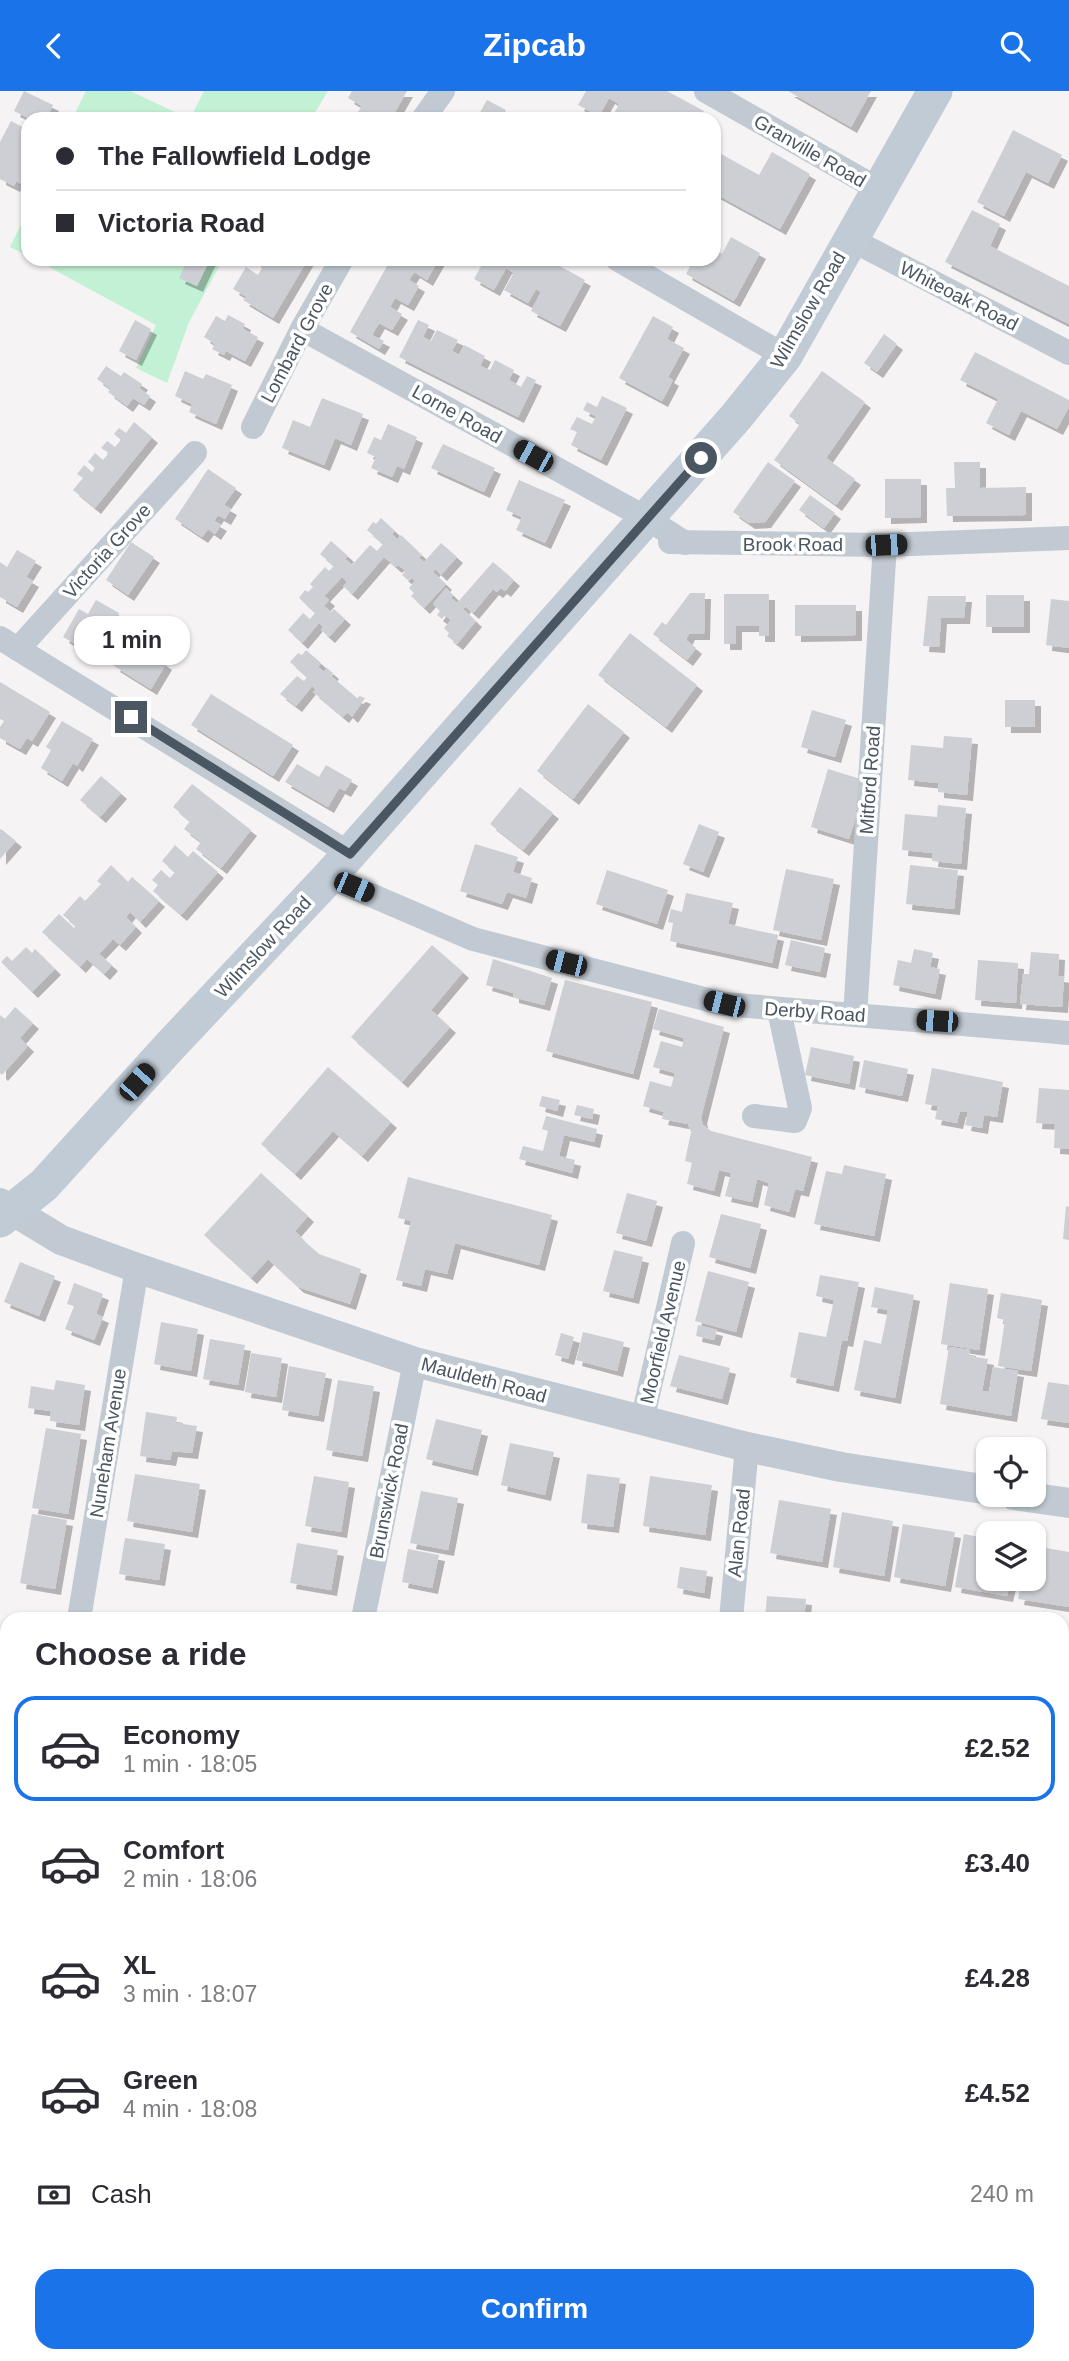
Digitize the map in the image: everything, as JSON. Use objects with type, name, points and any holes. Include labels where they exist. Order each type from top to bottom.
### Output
[{"type":"main road","name":"Wilmslow Road","points":[[4,1212],[44,1185],[176,1039],[340,865],[736,417],[785,356],[935,91]]},
{"type":"street","points":[[428,112],[443,91]]},
{"type":"street","name":"Granville Road","points":[[706,91],[878,189]]},
{"type":"street","name":"Whiteoak Road","points":[[850,239],[1069,353]]},
{"type":"street","name":"Lombard Grove","points":[[253,427],[302,329],[338,266]]},
{"type":"street","points":[[629,266],[785,356]]},
{"type":"street","name":"Lorne Road","points":[[302,329],[640,528]]},
{"type":"street","name":"Victoria Grove","points":[[9,643],[195,453]]},
{"type":"street","name":"Brook Road","points":[[640,528],[685,543],[886,545],[1069,538]]},
{"type":"street","name":"Mitford Road","points":[[855,1015],[886,545]]},
{"type":"street","name":"Derby Road","points":[[9,643],[340,865],[473,939],[724,1004],[1069,1033]]},
{"type":"street","points":[[754,1116],[795,1121],[800,1108],[779,1010]]},
{"type":"street","name":"Mauldeth Road","points":[[4,1212],[61,1240],[137,1268],[415,1362],[747,1447],[841,1467],[976,1488]]},
{"type":"street","name":"Moorfield Avenue","points":[[642,1421],[683,1243]]},
{"type":"street","name":"Nuneham Avenue","points":[[80,1612],[137,1268]]},
{"type":"street","name":"Brunswick Road","points":[[364,1612],[415,1362]]},
{"type":"street","name":"Alan Road","points":[[732,1612],[747,1447]]},
{"type":"street","points":[[1046,1500],[1069,1503]]},
{"type":"green space","points":[[86,91],[130,91],[175,112],[76,112]]},
{"type":"green space","points":[[204,91],[328,91],[315,112],[194,112]]},
{"type":"green space","points":[[21,224],[21,252],[10,247]]},
{"type":"green space","points":[[47,266],[219,266],[189,322],[167,383],[136,368],[156,325]]},
{"type":"building","points":[[24,91],[53,105],[50,112],[21,112],[21,114],[14,111]]},
{"type":"building","points":[[352,91],[407,91],[395,112],[358,112],[362,106],[348,98]]},
{"type":"building","points":[[586,91],[667,91],[704,111],[615,112],[619,104],[609,98],[601,112],[591,112],[578,105]]},
{"type":"building","points":[[788,91],[871,91],[851,127]]},
{"type":"building","points":[[487,100],[506,110],[505,112],[480,112]]},
{"type":"building","points":[[11,121],[21,126],[21,184],[16,181],[14,186],[0,179],[0,142]]},
{"type":"building","points":[[1013,130],[1062,155],[1048,183],[1026,172],[1004,216],[977,202]]},
{"type":"building","points":[[772,152],[810,174],[780,229],[721,197],[721,154],[759,175]]},
{"type":"building","points":[[972,210],[1000,224],[990,246],[1069,286],[1069,324],[945,262]]},
{"type":"building","points":[[731,237],[760,253],[734,301],[686,274],[690,266],[721,266],[722,254]]},
{"type":"building","points":[[185,266],[207,266],[197,286],[179,278]]},
{"type":"building","points":[[263,266],[304,266],[273,318],[243,300],[247,297],[233,289],[246,267],[258,275]]},
{"type":"building","points":[[387,266],[435,266],[427,280],[414,272],[409,280],[419,286],[408,305],[395,298],[390,307],[402,314],[392,330],[379,323],[372,335],[384,341],[379,349],[350,332]]},
{"type":"building","points":[[481,266],[560,266],[585,280],[560,326],[531,311],[541,292],[536,289],[528,303],[504,290],[514,273],[506,268],[494,290],[474,279]]},
{"type":"building","points":[[228,315],[245,324],[243,329],[258,337],[245,361],[226,351],[224,355],[212,349],[215,344],[204,337],[216,316],[225,321]]},
{"type":"building","points":[[653,316],[673,327],[667,339],[684,348],[668,377],[673,380],[662,401],[619,378]]},
{"type":"building","points":[[135,320],[151,329],[136,360],[119,351]]},
{"type":"building","points":[[418,320],[429,325],[423,337],[431,341],[437,330],[458,340],[452,351],[459,355],[464,345],[485,356],[480,366],[490,370],[495,360],[514,370],[509,380],[521,387],[527,376],[536,380],[518,417],[399,357]]},
{"type":"building","points":[[884,334],[897,344],[877,372],[864,363]]},
{"type":"building","points":[[975,352],[1069,400],[1069,407],[1057,429],[1021,411],[1009,435],[986,423],[998,399],[960,380]]},
{"type":"building","points":[[106,366],[121,376],[124,372],[142,384],[139,388],[150,396],[144,405],[133,398],[127,406],[108,392],[111,389],[97,379]]},
{"type":"building","points":[[185,371],[203,379],[206,374],[232,385],[216,424],[189,412],[192,404],[175,396]]},
{"type":"building","points":[[822,371],[865,402],[826,458],[855,479],[836,505],[774,460],[800,424],[789,416]]},
{"type":"building","points":[[602,396],[627,408],[601,460],[571,445],[577,432],[570,429],[577,417],[592,424],[596,416],[583,410],[587,402],[597,407]]},
{"type":"building","points":[[322,398],[363,414],[351,445],[335,438],[324,465],[282,448],[293,420],[310,427]]},
{"type":"building","points":[[134,422],[152,437],[95,508],[73,490],[83,478],[77,474],[84,465],[92,472],[95,468],[88,462],[95,453],[103,460],[109,453],[101,448],[107,441],[115,447],[121,440],[114,434],[119,428],[126,433]]},
{"type":"building","points":[[388,424],[417,437],[404,469],[397,466],[392,477],[371,468],[376,457],[367,453],[374,437],[381,440]]},
{"type":"building","points":[[443,444],[495,468],[484,492],[431,468]]},
{"type":"building","points":[[768,462],[795,481],[765,522],[749,523],[733,512]]},
{"type":"building","points":[[954,462],[980,462],[980,488],[1026,487],[1026,515],[947,516],[946,488],[955,488]]},
{"type":"building","points":[[208,469],[236,488],[224,505],[231,509],[225,519],[218,515],[214,521],[221,525],[215,534],[208,529],[202,537],[175,519]]},
{"type":"building","points":[[885,479],[921,479],[921,517],[885,518]]},
{"type":"building","points":[[519,480],[565,500],[545,543],[516,530],[522,517],[506,510]]},
{"type":"building","points":[[810,495],[835,513],[824,528],[799,510]]},
{"type":"building","points":[[381,518],[395,531],[392,534],[397,539],[401,535],[422,555],[419,558],[424,562],[441,543],[457,557],[441,575],[435,569],[433,572],[446,584],[424,608],[411,596],[414,593],[409,588],[415,581],[412,578],[409,581],[402,575],[406,571],[384,557],[352,594],[343,586],[347,582],[342,577],[324,596],[329,600],[324,606],[331,612],[334,609],[345,619],[329,637],[321,630],[323,627],[319,623],[302,643],[288,630],[303,613],[310,619],[315,613],[299,598],[305,590],[308,592],[313,587],[310,584],[325,567],[329,571],[334,566],[320,554],[331,541],[348,556],[345,559],[352,565],[370,545],[377,551],[383,544],[367,530],[373,522],[376,524]]},
{"type":"building","points":[[131,542],[154,557],[128,595],[106,580]]},
{"type":"building","points":[[17,550],[36,561],[26,577],[33,581],[17,607],[0,597],[0,562],[7,567]]},
{"type":"building","points":[[493,562],[514,580],[505,591],[501,588],[497,592],[493,589],[473,613],[465,606],[463,609],[476,621],[457,644],[447,636],[449,633],[444,628],[451,620],[445,615],[442,619],[437,615],[440,611],[433,604],[446,588],[457,603]]},
{"type":"building","points":[[690,593],[705,593],[704,634],[689,634],[686,640],[696,648],[687,660],[653,634],[662,622],[666,625]]},
{"type":"building","points":[[724,594],[769,594],[769,636],[759,636],[759,626],[736,626],[736,644],[724,644]]},
{"type":"building","points":[[986,595],[1024,595],[1024,627],[986,627]]},
{"type":"building","points":[[928,596],[966,596],[964,618],[941,618],[939,647],[923,646]]},
{"type":"building","points":[[1051,599],[1069,601],[1069,648],[1046,645]]},
{"type":"building","points":[[96,600],[119,613],[109,630],[114,634],[100,658],[63,637],[79,609],[88,614]]},
{"type":"building","points":[[795,605],[856,605],[856,635],[795,636]]},
{"type":"building","points":[[148,629],[171,643],[160,660],[166,664],[151,689],[114,666],[129,641],[137,646]]},
{"type":"building","points":[[630,633],[697,685],[666,727],[598,675]]},
{"type":"building","points":[[306,650],[321,663],[318,667],[324,672],[327,668],[333,673],[331,676],[357,698],[365,698],[352,717],[347,712],[343,717],[313,692],[316,690],[312,686],[296,706],[280,694],[297,676],[304,681],[307,677],[290,662],[298,653],[302,655]]},
{"type":"building","points":[[0,682],[50,712],[32,741],[27,738],[20,749],[0,738],[0,727],[4,721],[0,719]]},
{"type":"building","points":[[211,694],[293,745],[273,776],[191,725]]},
{"type":"building","points":[[1005,700],[1035,700],[1035,727],[1005,727]]},
{"type":"building","points":[[588,704],[624,732],[573,799],[537,771]]},
{"type":"building","points":[[812,710],[846,720],[835,757],[801,747]]},
{"type":"building","points":[[62,721],[93,739],[77,766],[73,763],[62,781],[41,768],[51,750],[46,747]]},
{"type":"building","points":[[944,736],[972,738],[967,795],[938,792],[938,783],[908,780],[911,745],[943,748]]},
{"type":"building","points":[[297,764],[319,777],[326,765],[352,780],[345,791],[339,788],[328,807],[285,782]]},
{"type":"building","points":[[828,769],[867,781],[849,839],[811,827]]},
{"type":"building","points":[[101,776],[121,793],[100,817],[80,800]]},
{"type":"building","points":[[192,784],[251,830],[221,868],[196,849],[201,842],[184,829],[190,821],[173,807]]},
{"type":"building","points":[[520,787],[553,813],[523,850],[490,824]]},
{"type":"building","points":[[938,805],[966,808],[961,864],[932,861],[933,853],[902,850],[905,814],[937,817]]},
{"type":"building","points":[[699,824],[719,832],[703,872],[683,864]]},
{"type":"building","points":[[0,830],[16,841],[0,859]]},
{"type":"building","points":[[475,844],[518,857],[513,872],[532,878],[526,898],[507,892],[502,904],[460,891]]},
{"type":"building","points":[[175,845],[188,857],[193,851],[218,872],[181,915],[153,891],[158,885],[152,880],[161,870],[170,878],[175,872],[162,861]]},
{"type":"building","points":[[111,865],[128,882],[132,877],[159,901],[140,922],[130,912],[126,917],[136,927],[120,945],[113,939],[99,954],[112,965],[104,974],[87,959],[80,967],[42,932],[59,914],[74,928],[76,926],[63,915],[80,896],[85,901],[101,884],[97,881]]},
{"type":"building","points":[[910,865],[958,870],[954,909],[906,904]]},
{"type":"building","points":[[786,869],[834,879],[821,940],[773,930]]},
{"type":"building","points":[[607,870],[668,890],[657,924],[596,904]]},
{"type":"building","points":[[686,893],[733,903],[728,924],[778,935],[772,963],[670,941],[673,923],[668,922],[671,909],[682,912]]},
{"type":"building","points":[[791,940],[825,948],[820,972],[785,965]]},
{"type":"building","points":[[432,945],[463,972],[431,1010],[450,1027],[402,1082],[351,1037]]},
{"type":"building","points":[[26,947],[32,953],[35,949],[55,969],[32,992],[1,962],[7,956],[12,961]]},
{"type":"building","points":[[914,949],[933,953],[930,967],[940,969],[935,994],[893,985],[898,960],[911,963]]},
{"type":"building","points":[[1031,952],[1059,954],[1058,976],[1064,977],[1062,1007],[1020,1004],[1023,974],[1029,974]]},
{"type":"building","points":[[493,959],[552,978],[544,1005],[513,997],[513,993],[486,985]]},
{"type":"building","points":[[978,960],[1018,963],[1016,1003],[975,1000]]},
{"type":"building","points":[[565,980],[652,1002],[633,1074],[546,1051]]},
{"type":"building","points":[[15,1007],[33,1023],[20,1038],[28,1046],[2,1075],[0,1015],[5,1019]]},
{"type":"building","points":[[659,1009],[724,1027],[701,1118],[703,1125],[711,1131],[812,1157],[803,1191],[795,1189],[789,1212],[764,1205],[769,1183],[757,1179],[752,1202],[725,1196],[731,1173],[719,1170],[714,1191],[687,1184],[692,1163],[685,1161],[691,1132],[688,1124],[662,1119],[664,1112],[643,1106],[650,1081],[671,1087],[675,1073],[653,1067],[661,1041],[682,1047],[684,1038],[653,1029]]},
{"type":"building","points":[[811,1047],[854,1056],[849,1084],[805,1075]]},
{"type":"building","points":[[864,1060],[908,1069],[902,1096],[859,1087]]},
{"type":"building","points":[[328,1067],[391,1122],[362,1156],[333,1131],[295,1174],[261,1144]]},
{"type":"building","points":[[932,1068],[1003,1082],[997,1117],[984,1115],[982,1128],[965,1125],[968,1112],[960,1111],[957,1123],[935,1119],[938,1106],[925,1104]]},
{"type":"building","points":[[1039,1088],[1069,1090],[1069,1149],[1054,1148],[1055,1124],[1036,1123]]},
{"type":"building","points":[[542,1096],[560,1100],[557,1111],[539,1106]]},
{"type":"building","points":[[577,1105],[594,1109],[592,1119],[574,1115]]},
{"type":"building","points":[[546,1116],[597,1129],[594,1142],[564,1135],[559,1156],[575,1160],[572,1173],[519,1159],[523,1146],[543,1151],[548,1131],[542,1129]]},
{"type":"building","points":[[844,1165],[886,1174],[874,1236],[814,1224],[826,1171],[842,1174]]},
{"type":"building","points":[[261,1173],[308,1216],[295,1231],[304,1241],[319,1254],[361,1269],[350,1304],[298,1287],[268,1259],[251,1278],[204,1235]]},
{"type":"building","points":[[408,1177],[552,1215],[539,1265],[455,1243],[447,1274],[425,1269],[421,1286],[396,1280],[411,1221],[398,1218]]},
{"type":"building","points":[[627,1193],[657,1201],[646,1241],[616,1233]]},
{"type":"building","points":[[1066,1206],[1069,1207],[1069,1240],[1063,1239]]},
{"type":"building","points":[[721,1214],[761,1224],[750,1268],[709,1257]]},
{"type":"building","points":[[614,1250],[643,1257],[633,1298],[603,1291]]},
{"type":"building","points":[[20,1262],[55,1276],[39,1316],[4,1302]]},
{"type":"building","points":[[708,1271],[749,1282],[736,1332],[695,1321]]},
{"type":"building","points":[[820,1275],[859,1282],[847,1341],[842,1340],[833,1386],[790,1377],[799,1332],[826,1337],[834,1300],[816,1296]]},
{"type":"building","points":[[74,1283],[103,1294],[96,1314],[103,1317],[94,1340],[65,1329],[74,1306],[67,1304]]},
{"type":"building","points":[[950,1283],[988,1289],[979,1350],[941,1344]]},
{"type":"building","points":[[875,1287],[914,1295],[895,1398],[854,1390],[864,1340],[881,1344],[888,1310],[871,1307]]},
{"type":"building","points":[[1001,1293],[1042,1300],[1031,1371],[998,1366],[1005,1320],[997,1318]]},
{"type":"building","points":[[161,1322],[198,1329],[191,1371],[154,1364]]},
{"type":"building","points":[[698,1325],[717,1330],[714,1340],[696,1336]]},
{"type":"building","points":[[583,1332],[624,1342],[617,1371],[576,1360]]},
{"type":"building","points":[[561,1333],[574,1337],[568,1359],[555,1355]]},
{"type":"building","points":[[210,1339],[245,1345],[238,1385],[203,1379]]},
{"type":"building","points":[[949,1347],[970,1350],[969,1356],[988,1359],[982,1391],[989,1392],[993,1367],[1018,1371],[1011,1416],[940,1404]]},
{"type":"building","points":[[251,1353],[282,1358],[276,1397],[245,1392]]},
{"type":"building","points":[[679,1355],[730,1368],[722,1399],[670,1386]]},
{"type":"building","points":[[289,1366],[326,1373],[318,1416],[282,1410]]},
{"type":"building","points":[[56,1380],[85,1385],[79,1425],[50,1421],[51,1411],[28,1408],[31,1386],[54,1390]]},
{"type":"building","points":[[338,1380],[374,1386],[362,1456],[326,1450]]},
{"type":"building","points":[[1048,1382],[1069,1385],[1069,1423],[1041,1419]]},
{"type":"building","points":[[146,1412],[177,1417],[176,1423],[197,1426],[192,1453],[172,1451],[170,1460],[140,1456]]},
{"type":"building","points":[[436,1419],[482,1430],[472,1470],[426,1459]]},
{"type":"building","points":[[46,1428],[81,1434],[68,1514],[32,1508]]},
{"type":"building","points":[[510,1443],[554,1452],[545,1495],[501,1485]]},
{"type":"building","points":[[135,1474],[200,1484],[192,1532],[127,1521]]},
{"type":"building","points":[[587,1474],[620,1478],[613,1527],[581,1523]]},
{"type":"building","points":[[314,1476],[349,1482],[341,1532],[305,1526]]},
{"type":"building","points":[[650,1476],[712,1485],[705,1535],[643,1526]]},
{"type":"building","points":[[421,1491],[458,1498],[448,1550],[410,1543]]},
{"type":"building","points":[[779,1500],[831,1509],[822,1562],[770,1553]]},
{"type":"building","points":[[842,1512],[893,1521],[884,1576],[833,1567]]},
{"type":"building","points":[[32,1514],[67,1520],[55,1589],[20,1583]]},
{"type":"building","points":[[903,1524],[955,1532],[945,1586],[894,1577]]},
{"type":"building","points":[[964,1534],[976,1536],[976,1591],[955,1587]]},
{"type":"building","points":[[125,1538],[165,1544],[159,1580],[119,1574]]},
{"type":"building","points":[[297,1543],[338,1550],[331,1590],[290,1583]]},
{"type":"building","points":[[1046,1548],[1069,1552],[1069,1607],[1018,1599],[1020,1591],[1046,1591]]},
{"type":"building","points":[[408,1549],[439,1555],[432,1588],[402,1582]]},
{"type":"building","points":[[680,1567],[707,1571],[704,1593],[677,1588]]},
{"type":"building","points":[[978,1591],[1008,1591],[1007,1596]]},
{"type":"building","points":[[767,1596],[806,1599],[805,1612],[766,1612]]},
{"type":"route","points":[[131,717],[350,854],[701,458]]}]
